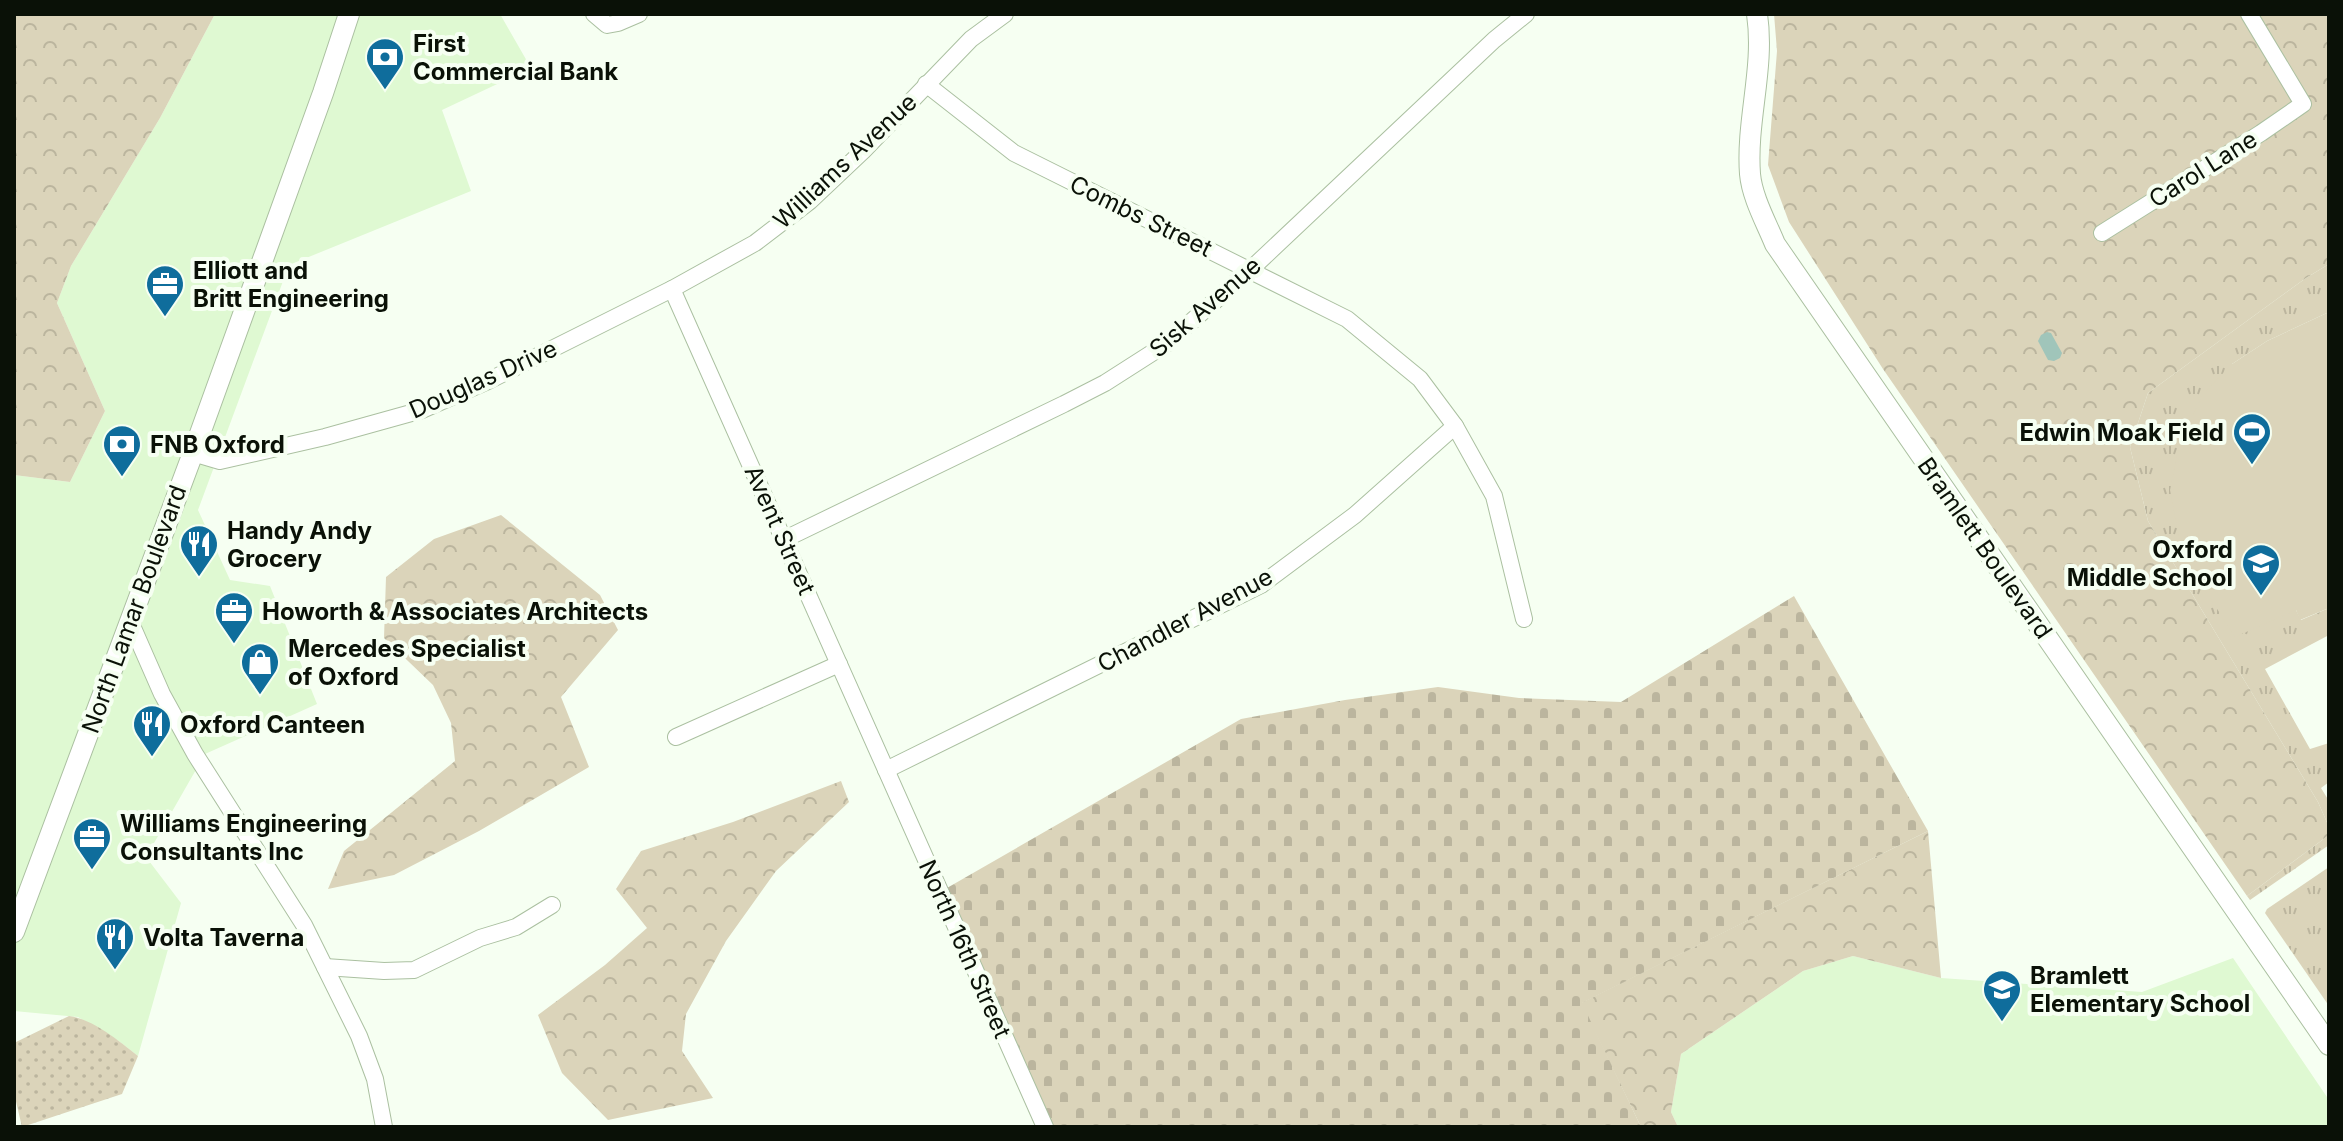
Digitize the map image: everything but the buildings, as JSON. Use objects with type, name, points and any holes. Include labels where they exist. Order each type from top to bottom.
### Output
[{"type":"street","name":"North Lamar Boulevard","points":[[14,932],[193,453],[349,14]]},
{"type":"street","points":[[594,14],[607,25],[639,14]]},
{"type":"street","name":"Williams Avenue","points":[[672,289],[755,243],[810,201],[971,39],[1005,14]]},
{"type":"street","name":"Sisk Avenue","points":[[785,539],[1105,383],[1166,344],[1250,270],[1494,40],[1526,14]]},
{"type":"street","name":"Bramlett Boulevard","points":[[1757,14],[1758,78],[1750,173],[1775,244],[2329,1045]]},
{"type":"street","name":"Carol Lane","points":[[2102,233],[2303,104],[2249,14]]},
{"type":"street","name":"Combs Street","points":[[926,84],[1014,153],[1347,319],[1420,379],[1455,426],[1498,506],[1524,619]]},
{"type":"street","name":"Douglas Drive","points":[[193,453],[220,461],[325,437],[422,410],[488,381],[672,289]]},
{"type":"street","name":"Avent Street","points":[[672,289],[886,770]]},
{"type":"street","name":"Chandler Avenue","points":[[886,770],[1261,585],[1355,515],[1455,426]]},
{"type":"street","points":[[130,621],[162,694],[195,754],[304,925],[359,1036],[375,1079],[384,1127]]},
{"type":"street","points":[[676,737],[839,664]]},
{"type":"street","name":"North 16th Street","points":[[886,770],[1045,1127]]},
{"type":"street","points":[[325,967],[414,970],[480,938],[516,927],[552,905]]},
{"type":"shaded area","points":[[215,14],[500,14],[531,68],[442,110],[471,191],[289,265],[198,510],[230,580],[270,586],[317,704],[205,754],[146,857],[181,903],[138,1056],[78,1017],[14,1011],[14,475],[70,482],[105,411],[57,303],[71,266],[160,118]]},
{"type":"shaded area","name":"Bramlett Elementary School","points":[[1853,956],[1941,978],[2142,992],[2233,958],[2329,1100],[2329,1127],[1678,1127],[1671,1112],[1681,1054],[1803,971]]},
{"type":"green space","points":[[14,14],[215,14],[160,118],[71,266],[57,303],[105,411],[70,482],[14,475]]},
{"type":"green space","points":[[1774,14],[2329,14],[2329,264],[2148,393],[2130,447],[2148,521],[2318,802],[2329,827],[2329,835],[2247,896],[1883,369],[1789,222],[1768,165],[1777,51]]},
{"type":"green space","points":[[2329,264],[2329,312],[2267,341],[2232,364],[2296,610],[2301,620],[2329,608],[2329,635],[2265,669],[2310,749],[2329,743],[2329,782],[2321,788],[2329,801],[2329,827],[2318,802],[2148,521],[2130,447],[2148,393]]},
{"type":"green space","name":"Edwin Moak Field","points":[[2329,312],[2329,608],[2300,620],[2296,610],[2235,637],[2182,554],[2170,490],[2180,442],[2203,394],[2232,364],[2267,341]]},
{"type":"green space","points":[[501,515],[600,595],[618,630],[561,697],[589,767],[479,831],[394,875],[328,889],[344,851],[455,761],[451,723],[433,685],[384,638],[386,577],[434,539]]},
{"type":"green space","points":[[1794,596],[1928,831],[1582,1003],[1641,1127],[1045,1127],[940,892],[1241,719],[1438,687],[1519,698],[1621,702]]},
{"type":"green space","points":[[841,781],[849,802],[776,871],[726,941],[686,1014],[682,1051],[713,1098],[608,1120],[562,1073],[538,1015],[605,965],[647,928],[616,889],[641,851],[733,822]]},
{"type":"green space","points":[[1928,831],[1941,978],[1853,956],[1803,971],[1681,1054],[1671,1112],[1678,1127],[1641,1127],[1581,1003]]},
{"type":"green space","points":[[2329,835],[2329,845],[2250,900],[2247,896]]},
{"type":"green space","points":[[2329,867],[2329,1006],[2265,913]]},
{"type":"green space","points":[[69,1016],[96,1026],[138,1056],[122,1094],[22,1127],[14,1093],[14,1043]]},
{"type":"water","points":[[2047,332],[2051,333],[2062,353],[2054,361],[2048,360],[2038,341]]},
{"type":"place","name":"First Commercial Bank","points":[[385,91]]},
{"type":"place","name":"Elliott and Britt Engineering","points":[[165,318]]},
{"type":"place","name":"Edwin Moak Field","points":[[2252,466]]},
{"type":"place","name":"FNB Oxford","points":[[122,478]]},
{"type":"place","name":"Handy Andy Grocery","points":[[199,578]]},
{"type":"place","name":"Oxford Middle School","points":[[2261,597]]},
{"type":"place","name":"Howorth & Associates Architects","points":[[234,645]]},
{"type":"place","name":"Mercedes Specialist of Oxford","points":[[260,696]]},
{"type":"place","name":"Oxford Canteen","points":[[152,758]]},
{"type":"place","name":"Williams Engineering Consultants Inc","points":[[92,871]]},
{"type":"place","name":"Volta Taverna","points":[[115,971]]},
{"type":"place","name":"Bramlett Elementary School","points":[[2002,1023]]}]
